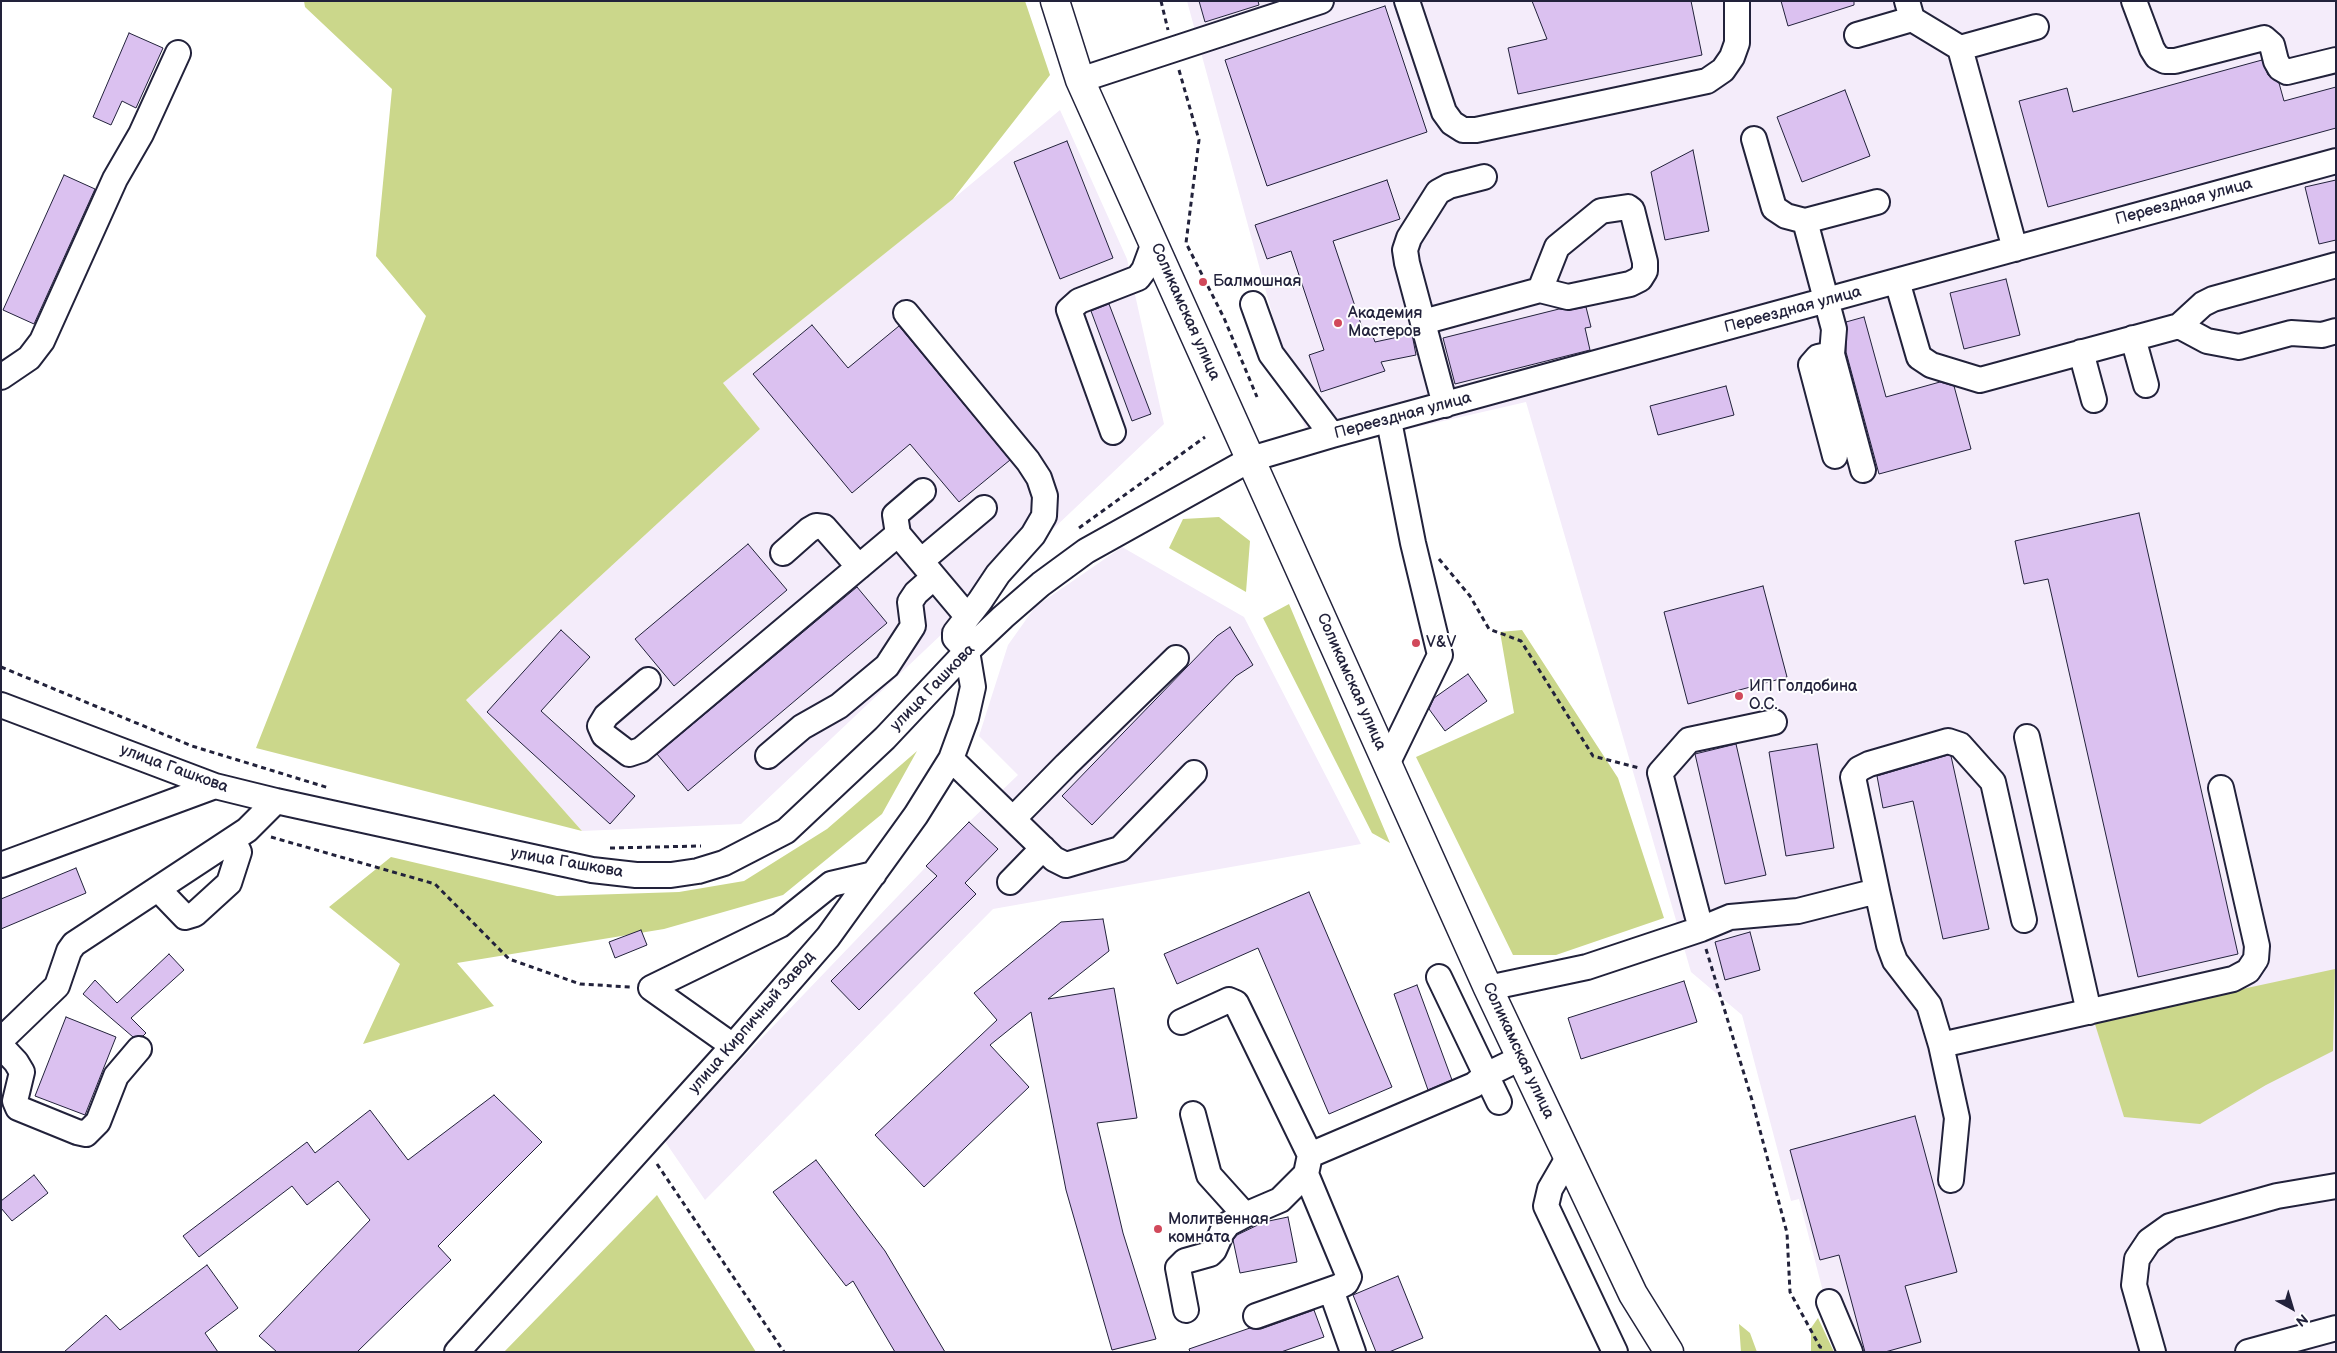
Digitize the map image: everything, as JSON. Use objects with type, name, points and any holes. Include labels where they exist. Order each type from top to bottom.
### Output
[{"type":"main road","name":"Соликамская улица","points":[[1055,1],[1080,80],[1488,988],[1633,1294],[1669,1352]]},
{"type":"street","points":[[1080,80],[1321,1]]},
{"type":"street","points":[[1407,1],[1444,112],[1452,123],[1463,130],[1476,130],[1707,81],[1723,70],[1732,57],[1736,43],[1737,1]]},
{"type":"street","points":[[2134,1],[2152,49],[2157,57],[2165,61],[2175,61],[2264,38],[2272,45],[2280,68],[2287,72],[2336,60]]},
{"type":"street","points":[[1858,34],[1910,10],[1960,48],[2015,249]]},
{"type":"street","points":[[1960,48],[2036,27]]},
{"type":"street","points":[[1,377],[29,358],[42,341],[115,179],[141,134],[178,53]]},
{"type":"street","points":[[1754,139],[1774,208],[1786,216],[1805,221],[1877,202]]},
{"type":"street","name":"Переездная улица","points":[[1251,459],[1332,435],[1389,421],[2336,161]]},
{"type":"street","points":[[1445,405],[1406,263],[1405,250],[1409,238],[1438,192],[1449,186],[1484,176]]},
{"type":"street","points":[[1423,322],[1540,290],[1568,297],[1630,284],[1640,279],[1645,271],[1645,262],[1632,210],[1628,207],[1601,212],[1557,247],[1540,290]]},
{"type":"street","points":[[1805,221],[1834,329],[1832,354],[1863,470]]},
{"type":"street","points":[[1112,432],[1070,318],[1069,310],[1079,301],[1138,278],[1144,270],[1154,243]]},
{"type":"street","points":[[1898,281],[1916,351],[1924,362],[1980,380],[2179,326],[2203,304],[2213,299],[2336,265]]},
{"type":"street","points":[[1253,304],[1272,354],[1332,435]]},
{"type":"street","points":[[906,313],[1028,461],[1039,478],[1045,496],[1044,516],[1033,535],[998,574],[980,601],[967,616],[898,534],[895,516],[923,491]]},
{"type":"street","points":[[2179,326],[2207,342],[2239,347],[2291,333],[2322,335],[2336,331]]},
{"type":"street","points":[[2133,338],[2146,385]]},
{"type":"street","points":[[2082,352],[2094,400]]},
{"type":"street","points":[[1832,354],[1818,357],[1811,364],[1834,456]]},
{"type":"street","points":[[1387,764],[1440,655],[1413,543],[1389,421]]},
{"type":"street","name":"улица Гашкова","points":[[1,705],[215,786],[276,801],[592,870],[662,875],[698,871],[724,863],[786,831],[885,738],[967,651],[1042,584],[1086,551],[1251,459]]},
{"type":"street","points":[[768,756],[802,727],[839,706],[887,666],[912,626],[910,602],[928,569],[984,508]]},
{"type":"street","points":[[783,553],[809,530],[816,526],[824,527],[859,567]]},
{"type":"street","points":[[648,680],[606,716],[600,726],[604,735],[630,754],[642,750],[898,534]]},
{"type":"street","name":"улица Кирпичный Завод","points":[[457,1352],[733,1046],[828,937],[916,815],[951,759],[966,718],[973,687],[967,651],[955,638],[955,633],[967,616]]},
{"type":"street","points":[[1013,819],[1066,764],[1176,658]]},
{"type":"street","points":[[1701,929],[1660,773],[1688,740],[1774,722]]},
{"type":"street","points":[[2028,737],[2089,1012]]},
{"type":"street","points":[[1951,1180],[1957,1118],[1941,1045],[1929,1005],[1895,961],[1889,945],[1853,777],[1859,769],[1868,764],[1948,741],[1960,745],[1993,782],[2024,920]]},
{"type":"street","points":[[951,759],[1054,859],[1066,865],[1120,849],[1194,773]]},
{"type":"street","points":[[1,865],[215,786]]},
{"type":"street","points":[[1941,1045],[2233,979],[2248,971],[2256,959],[2257,946],[2221,788]]},
{"type":"street","points":[[1,1040],[57,986],[69,951],[74,944],[240,835],[276,801]]},
{"type":"street","points":[[158,888],[180,914],[186,917],[195,914],[229,883],[239,852],[240,835]]},
{"type":"street","points":[[1010,882],[1043,848]]},
{"type":"street","points":[[733,1046],[651,988],[780,925],[831,884],[874,874]]},
{"type":"street","points":[[1488,988],[1588,967],[1701,929],[1730,917],[1798,911],[1877,891]]},
{"type":"street","points":[[1439,978],[1499,1102]]},
{"type":"street","points":[[1181,1022],[1222,1002],[1230,1000],[1236,1003],[1308,1164],[1349,1277],[1346,1282],[1331,1290],[1256,1316]]},
{"type":"street","points":[[1,1046],[16,1062],[22,1072],[15,1100],[18,1108],[86,1134],[98,1122],[116,1076],[139,1049]]},
{"type":"street","points":[[1186,1310],[1178,1268],[1185,1261],[1210,1254],[1228,1224],[1280,1200],[1308,1164],[1474,1085],[1486,1075],[1521,1058]]},
{"type":"street","points":[[1193,1114],[1209,1175],[1245,1215]]},
{"type":"street","points":[[1568,1158],[1550,1189],[1546,1206],[1614,1352]]},
{"type":"street","points":[[2154,1352],[2134,1285],[2137,1259],[2149,1241],[2170,1226],[2277,1196],[2336,1186]]},
{"type":"street","points":[[1331,1290],[1353,1352]]},
{"type":"street","points":[[1829,1302],[1839,1350]]},
{"type":"street","points":[[2248,1352],[2336,1328]]},
{"type":"path","points":[[1161,1],[1199,140],[1186,243],[1224,318],[1257,397]]},
{"type":"path","points":[[1413,543],[1443,562],[1470,596],[1489,629],[1522,641],[1593,756],[1660,773]]},
{"type":"path","points":[[240,835],[435,884],[509,959],[580,984],[651,988]]},
{"type":"path","points":[[1701,929],[1720,1000],[1752,1100],[1787,1233],[1790,1292],[1820,1347],[1839,1350]]},
{"type":"path","points":[[644,1145],[784,1352]]},
{"type":"shaded area","points":[[1187,1],[2336,1],[2336,1352],[1862,1352],[1845,1303],[1827,1307],[1799,1199],[1791,1201],[1742,1015],[1691,972],[1526,402],[1313,451],[1296,402]]},
{"type":"shaded area","points":[[1060,110],[1127,259],[1164,424],[741,824],[582,831],[466,700],[760,429],[723,383],[953,199]]},
{"type":"shaded area","points":[[1122,547],[1244,617],[1361,844],[993,909],[705,1200],[664,1140],[969,822],[1018,775],[979,736],[1008,645],[1035,607]]},
{"type":"green space","points":[[304,1],[1025,1],[1050,75],[953,199],[723,383],[760,429],[466,700],[582,831],[256,748],[426,316],[376,256],[392,89],[305,7]]},
{"type":"green space","points":[[1219,517],[1250,541],[1246,592],[1169,548],[1183,519]]},
{"type":"green space","points":[[1289,604],[1390,843],[1372,833],[1263,618]]},
{"type":"green space","points":[[1522,630],[1618,778],[1664,918],[1556,955],[1513,955],[1416,757],[1514,713],[1500,632]]},
{"type":"green space","points":[[917,751],[882,814],[783,895],[664,929],[457,963],[494,1006],[363,1044],[400,964],[329,907],[391,857],[557,896],[679,892],[744,881],[827,829]]},
{"type":"green space","points":[[2335,969],[2333,1051],[2266,1085],[2200,1124],[2124,1117],[2094,1021]]},
{"type":"green space","points":[[657,1195],[756,1352],[504,1352]]},
{"type":"green space","points":[[1818,1318],[1834,1352],[1811,1352],[1811,1328]]},
{"type":"green space","points":[[1739,1324],[1750,1333],[1757,1352],[1741,1352]]},
{"type":"building","points":[[1199,1],[1258,1],[1259,5],[1205,22]]},
{"type":"building","points":[[1532,1],[1691,1],[1702,55],[1518,94],[1508,48],[1547,39]]},
{"type":"building","points":[[1781,1],[1854,1],[1854,5],[1788,26]]},
{"type":"building","points":[[1385,6],[1427,132],[1267,186],[1225,60]]},
{"type":"building","points":[[129,33],[163,48],[136,108],[122,101],[111,125],[93,117]]},
{"type":"building","points":[[2262,60],[2268,75],[2279,83],[2284,101],[2336,87],[2336,128],[2048,207],[2019,101],[2067,88],[2073,112]]},
{"type":"building","points":[[1845,90],[1870,156],[1802,182],[1777,117]]},
{"type":"building","points":[[1067,141],[1113,258],[1060,279],[1014,162]]},
{"type":"building","points":[[1693,150],[1709,231],[1665,240],[1651,172]]},
{"type":"building","points":[[64,175],[95,189],[34,324],[3,310]]},
{"type":"building","points":[[1387,180],[1400,219],[1333,241],[1365,336],[1372,334],[1375,342],[1412,334],[1416,355],[1381,362],[1385,371],[1321,392],[1309,355],[1324,350],[1291,251],[1267,259],[1255,225]]},
{"type":"building","points":[[2336,180],[2336,240],[2319,244],[2305,187]]},
{"type":"building","points":[[2006,279],[2020,335],[1964,349],[1950,293]]},
{"type":"building","points":[[1109,304],[1151,414],[1132,421],[1091,311]]},
{"type":"building","points":[[1586,307],[1591,327],[1585,328],[1590,350],[1455,384],[1443,338],[1559,309],[1570,310]]},
{"type":"building","points":[[1864,317],[1886,397],[1940,382],[1954,386],[1971,449],[1879,474],[1846,352],[1846,322]]},
{"type":"building","points":[[812,325],[848,368],[899,326],[1010,460],[959,502],[910,444],[852,493],[753,374]]},
{"type":"building","points":[[1726,386],[1734,415],[1658,435],[1650,406]]},
{"type":"building","points":[[2139,513],[2238,954],[2138,977],[2048,579],[2024,584],[2015,541]]},
{"type":"building","points":[[748,544],[787,590],[674,686],[635,639]]},
{"type":"building","points":[[1763,586],[1787,677],[1688,704],[1664,612]]},
{"type":"building","points":[[857,587],[887,623],[688,791],[657,754]]},
{"type":"building","points":[[1230,627],[1253,665],[1236,676],[1092,825],[1062,796],[1217,636]]},
{"type":"building","points":[[561,630],[590,657],[541,711],[635,796],[610,824],[487,712]]},
{"type":"building","points":[[1468,674],[1487,701],[1445,731],[1429,709],[1434,698]]},
{"type":"building","points":[[1736,744],[1766,875],[1725,884],[1695,754]]},
{"type":"building","points":[[1817,744],[1834,848],[1786,856],[1769,752]]},
{"type":"building","points":[[1948,755],[1951,756],[1989,929],[1943,939],[1913,801],[1883,808],[1877,776]]},
{"type":"building","points":[[969,822],[998,849],[965,883],[976,894],[859,1010],[831,981],[937,876],[926,866]]},
{"type":"building","points":[[76,868],[86,893],[1,929],[1,899]]},
{"type":"building","points":[[1309,892],[1392,1087],[1329,1114],[1258,948],[1177,984],[1164,954]]},
{"type":"building","points":[[1103,919],[1109,951],[1048,999],[1114,988],[1137,1118],[1097,1123],[1123,1233],[1156,1339],[1112,1350],[1066,1190],[1031,1012],[990,1045],[1029,1087],[924,1187],[875,1135],[997,1020],[974,993],[1061,922]]},
{"type":"building","points":[[641,930],[647,945],[615,958],[609,942]]},
{"type":"building","points":[[1750,932],[1760,970],[1725,980],[1715,942]]},
{"type":"building","points":[[169,954],[184,970],[131,1018],[146,1033],[143,1036],[133,1037],[83,994],[95,980],[117,1003]]},
{"type":"building","points":[[1684,981],[1697,1022],[1581,1059],[1568,1018]]},
{"type":"building","points":[[1417,985],[1452,1080],[1428,1090],[1394,994]]},
{"type":"building","points":[[66,1017],[116,1037],[85,1115],[35,1096]]},
{"type":"building","points":[[494,1095],[542,1142],[438,1246],[451,1260],[357,1352],[277,1352],[259,1336],[370,1220],[338,1181],[307,1205],[292,1186],[199,1257],[183,1236],[307,1142],[315,1153],[370,1110],[408,1160]]},
{"type":"building","points":[[1915,1116],[1957,1272],[1905,1286],[1921,1342],[1885,1352],[1865,1352],[1839,1255],[1820,1260],[1790,1150]]},
{"type":"building","points":[[816,1160],[885,1251],[945,1352],[895,1352],[853,1281],[846,1286],[773,1192]]},
{"type":"building","points":[[34,1175],[48,1193],[12,1221],[1,1208],[1,1201]]},
{"type":"building","points":[[1288,1217],[1297,1262],[1240,1273],[1233,1240],[1237,1235],[1264,1222]]},
{"type":"building","points":[[207,1265],[238,1308],[205,1333],[218,1352],[64,1352],[106,1315],[120,1330]]},
{"type":"building","points":[[1398,1276],[1423,1338],[1389,1352],[1376,1352],[1353,1295]]},
{"type":"building","points":[[1314,1310],[1324,1337],[1281,1352],[1190,1352],[1189,1349],[1250,1328],[1261,1329]]},
{"type":"place","name":"Балмошная","points":[[1203,282]]},
{"type":"place","name":"Академия Мастеров","points":[[1338,323]]},
{"type":"place","name":"V&V","points":[[1416,643]]},
{"type":"place","name":"ИП Голдобина О.С.","points":[[1739,696]]},
{"type":"place","name":"Молитвенная комната","points":[[1158,1229]]}]
